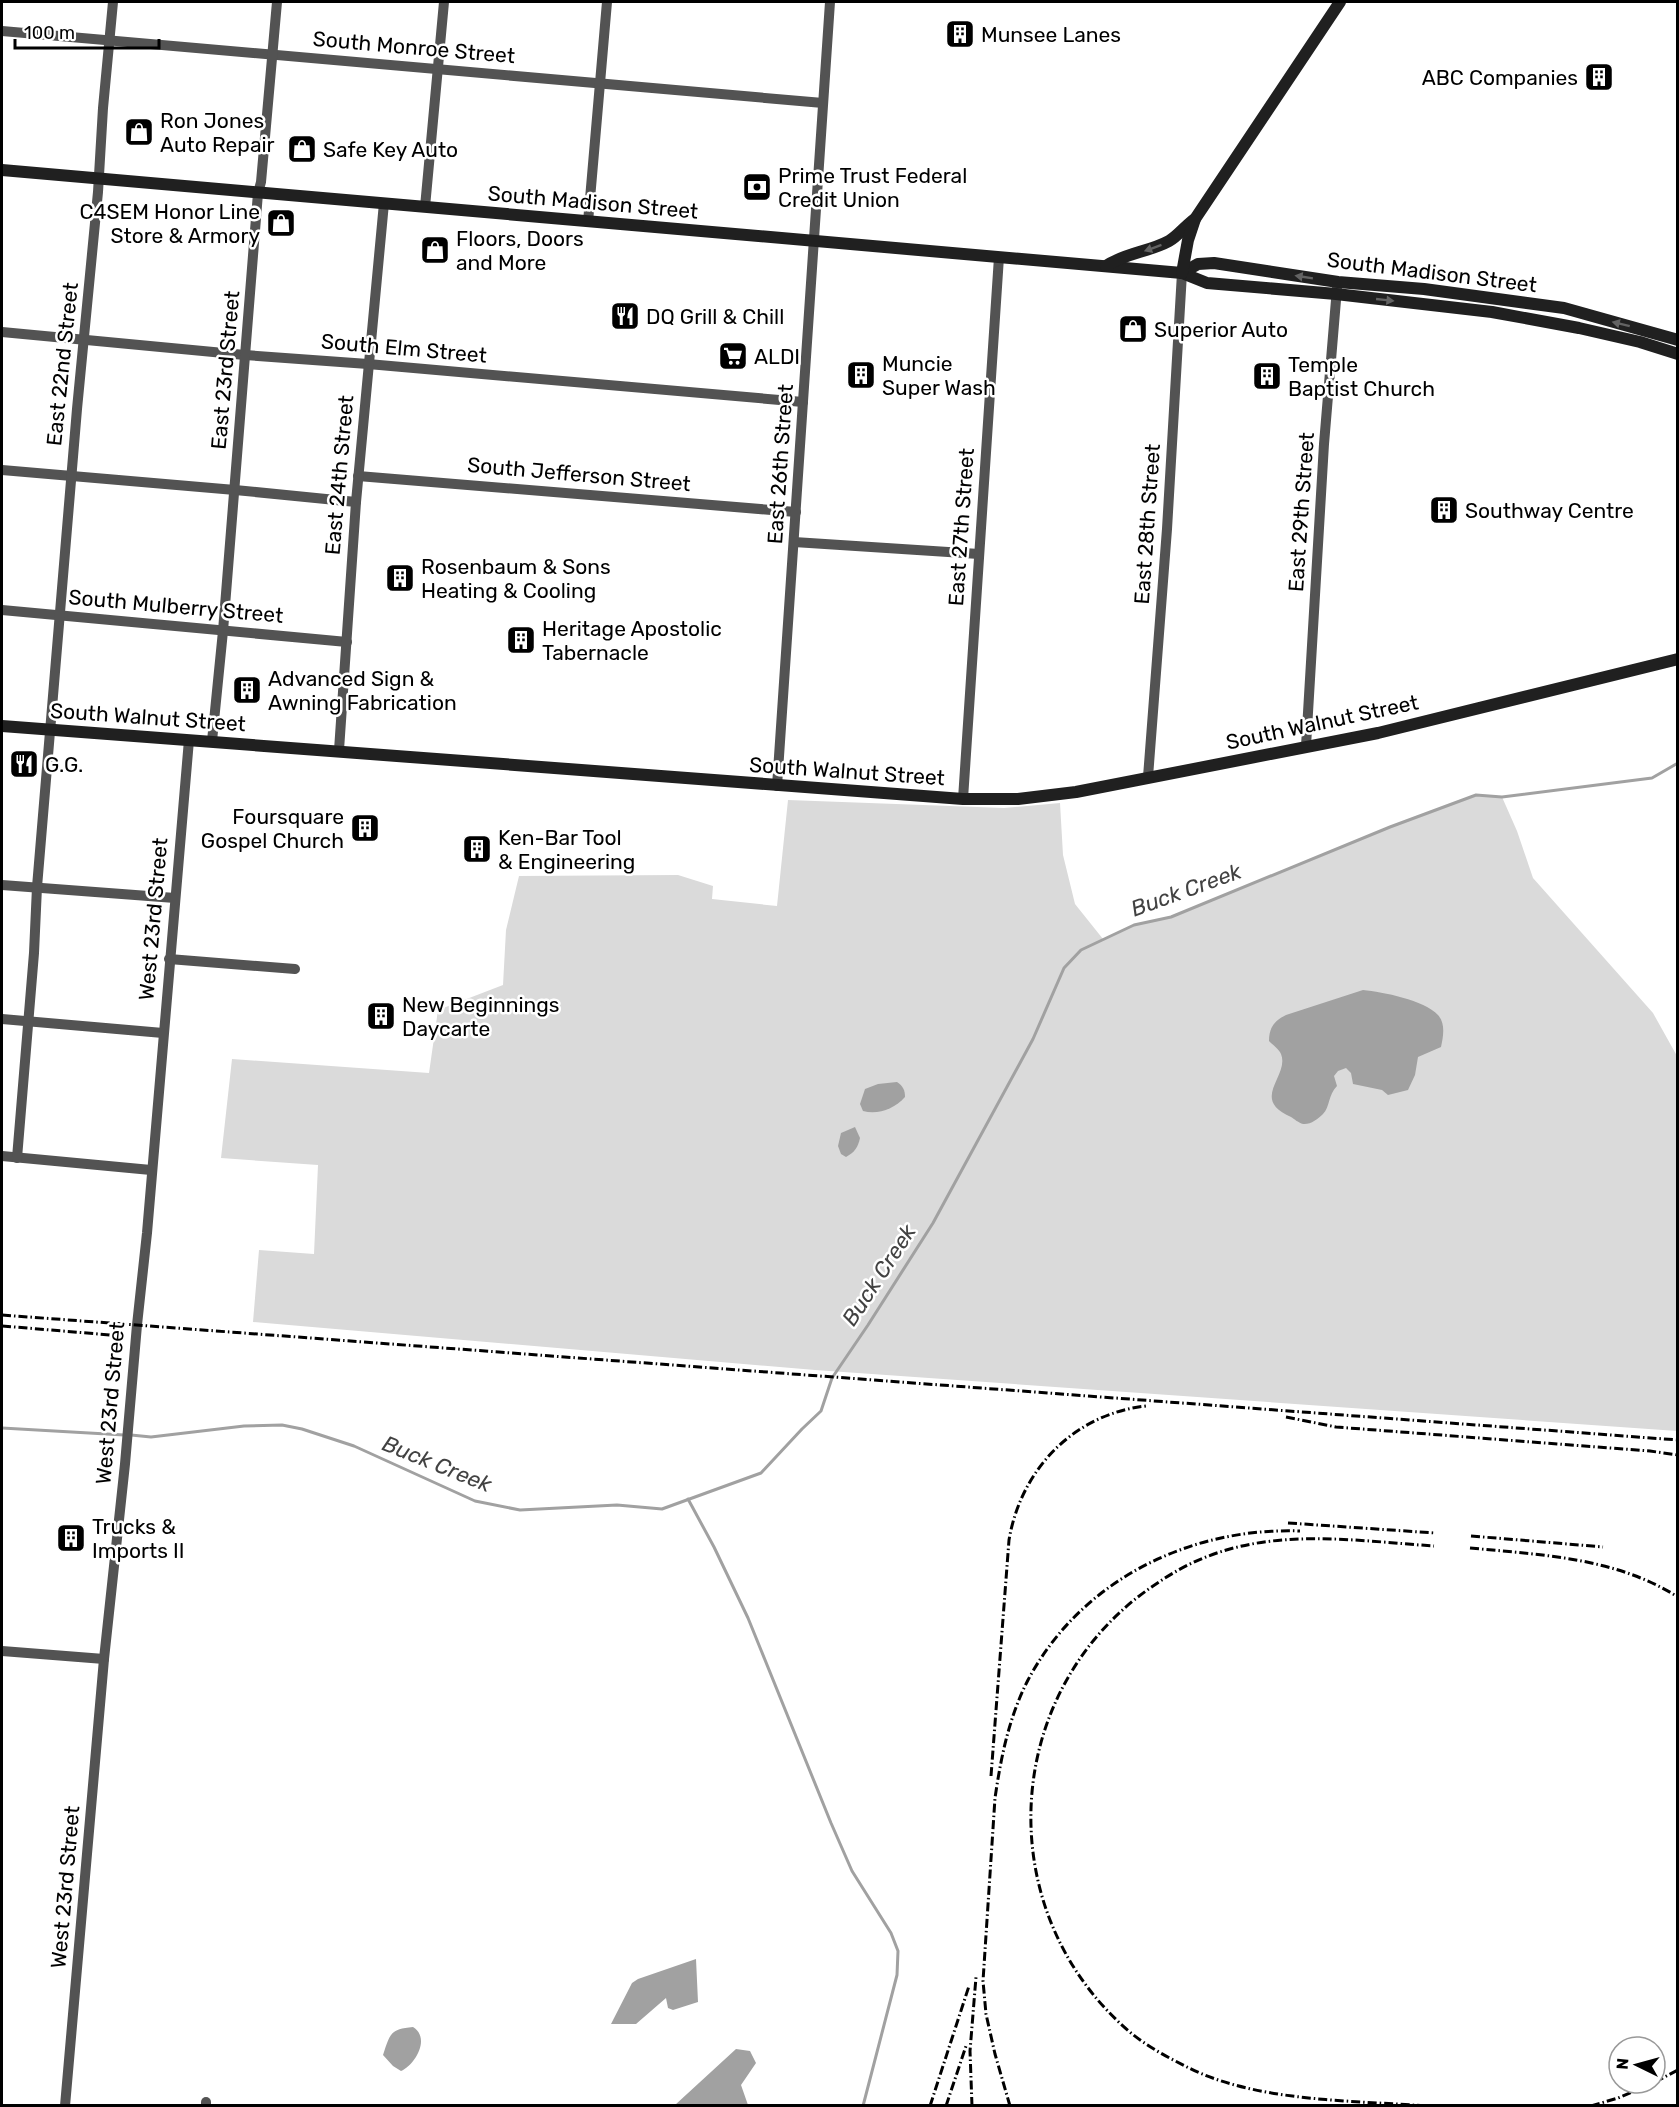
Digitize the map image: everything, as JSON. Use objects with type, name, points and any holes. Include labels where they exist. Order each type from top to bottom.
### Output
[{"type":"main road","points":[[1182,273],[1188,240],[1195,219],[1340,2]]},
{"type":"main road","name":"South Madison Street","points":[[2,170],[1182,273],[1207,283],[1424,289],[1559,307],[1677,340]]},
{"type":"main road","points":[[1106,266],[1118,258],[1143,252],[1173,239],[1195,219]]},
{"type":"main road","name":"South Madison Street","points":[[1182,273],[1197,264],[1214,263],[1337,288],[1579,328],[1640,342],[1677,354]]},
{"type":"main road","name":"South Walnut Street","points":[[2,726],[986,800],[1044,797],[1378,733],[1677,659]]},
{"type":"street","name":"East 22nd Street","points":[[17,1158],[71,477],[113,2]]},
{"type":"street","name":"East 23rd Street","points":[[212,741],[235,490],[258,193],[261,182],[277,2]]},
{"type":"street","points":[[425,207],[444,2]]},
{"type":"street","points":[[588,222],[607,2]]},
{"type":"street","name":"East 26th Street","points":[[777,786],[830,2]]},
{"type":"street","name":"South Monroe Street","points":[[2,31],[824,103]]},
{"type":"street","name":"East 24th Street","points":[[339,750],[358,476],[384,203]]},
{"type":"street","name":"East 27th Street","points":[[963,799],[999,257]]},
{"type":"street","name":"East 28th Street","points":[[1148,777],[1167,529],[1182,273]]},
{"type":"street","name":"East 29th Street","points":[[1306,746],[1324,444],[1337,288]]},
{"type":"street","name":"South Elm Street","points":[[2,332],[803,402]]},
{"type":"street","points":[[2,470],[356,502]]},
{"type":"street","name":"South Jefferson Street","points":[[358,476],[796,512]]},
{"type":"street","points":[[794,542],[979,554]]},
{"type":"street","name":"South Mulberry Street","points":[[2,610],[347,642]]},
{"type":"street","name":"West 23rd Street","points":[[65,2106],[189,740]]},
{"type":"street","points":[[2,885],[174,898]]},
{"type":"street","points":[[169,959],[295,969]]},
{"type":"street","points":[[2,1018],[163,1033]]},
{"type":"street","points":[[2,1156],[151,1170]]},
{"type":"street","points":[[2,1650],[104,1659]]},
{"type":"shaded area","points":[[1476,795],[1502,797],[1517,831],[1533,878],[1653,1013],[1677,1056],[1677,1431],[815,1370],[253,1322],[259,1250],[314,1254],[318,1165],[221,1158],[232,1059],[429,1073],[438,1010],[503,985],[506,930],[519,876],[678,875],[713,886],[712,899],[777,906],[788,800],[1004,808],[1060,803],[1063,855],[1075,904],[1103,939],[1134,925],[1171,917],[1382,830]]},
{"type":"shaded area","points":[[1363,990],[1403,998],[1432,1010],[1442,1022],[1441,1047],[1418,1057],[1415,1075],[1408,1090],[1388,1095],[1382,1090],[1353,1084],[1351,1073],[1346,1068],[1338,1071],[1334,1076],[1337,1086],[1325,1111],[1311,1123],[1300,1123],[1279,1110],[1273,1103],[1272,1095],[1282,1062],[1280,1052],[1269,1041],[1271,1029],[1275,1022],[1286,1015]]},
{"type":"shaded area","points":[[897,1082],[905,1092],[905,1097],[901,1101],[891,1108],[880,1111],[863,1111],[860,1104],[865,1089],[878,1084]]},
{"type":"shaded area","points":[[855,1127],[860,1138],[857,1147],[846,1157],[841,1154],[838,1146],[841,1133]]},
{"type":"shaded area","points":[[696,1959],[698,2002],[673,2010],[668,2008],[666,1998],[636,2024],[611,2024],[632,1983]]},
{"type":"shaded area","points":[[413,2027],[421,2038],[421,2044],[416,2057],[401,2071],[383,2055],[387,2042],[395,2031]]},
{"type":"shaded area","points":[[736,2049],[750,2051],[756,2063],[741,2085],[748,2105],[675,2105]]},
{"type":"waterway","name":"Buck Creek","points":[[131,1435],[151,1437],[244,1426],[282,1425],[354,1446],[475,1501],[520,1510],[617,1505],[662,1509],[761,1473],[821,1411],[832,1378],[933,1223],[1033,1039],[1064,968],[1081,950],[1134,925],[1171,917],[1390,827],[1476,795],[1502,797],[1652,778],[1678,763]]},
{"type":"waterway","name":"Buck Creek","points":[[2,1428],[124,1435]]},
{"type":"waterway","points":[[688,1499],[748,1618],[852,1871],[891,1933],[898,1951],[897,1975],[863,2106]]},
{"type":"railway","points":[[2,1315],[1678,1440]]},
{"type":"railway","points":[[2,1326],[111,1335]]},
{"type":"railway","points":[[991,1776],[1009,1540],[1015,1514],[1025,1490],[1055,1449],[1074,1433],[1096,1420],[1120,1411],[1146,1406]]},
{"type":"railway","points":[[1286,1417],[1336,1427],[1678,1455]]},
{"type":"railway","points":[[1288,1523],[1435,1533]]},
{"type":"railway","points":[[1010,2106],[986,2014],[983,1981],[995,1798],[1007,1738],[1021,1694],[1028,1680],[1050,1645],[1077,1614],[1108,1588],[1143,1566],[1180,1550],[1219,1539],[1259,1532],[1300,1531]]},
{"type":"railway","points":[[1471,1536],[1603,1547]]},
{"type":"railway","points":[[1426,2106],[1304,2098],[1244,2087],[1189,2068],[1159,2052],[1131,2033],[1087,1986],[1055,1933],[1037,1875],[1031,1815],[1038,1756],[1057,1698],[1089,1646],[1134,1600],[1160,1582],[1206,1557],[1262,1542],[1319,1539],[1434,1546]]},
{"type":"railway","points":[[1470,1548],[1551,1556],[1603,1566],[1629,1573],[1678,1597]]},
{"type":"railway","points":[[972,2106],[970,2051],[976,1977]]},
{"type":"railway","points":[[930,2106],[969,1986]]},
{"type":"railway","points":[[946,2106],[966,2046]]},
{"type":"railway","points":[[1667,2076],[1678,2070]]},
{"type":"railway","points":[[1591,2106],[1625,2095]]},
{"type":"place","name":"Munsee Lanes","points":[[960,34]]},
{"type":"place","name":"ABC Companies","points":[[1599,77]]},
{"type":"place","name":"Ron Jones Auto Repair","points":[[139,132]]},
{"type":"place","name":"Safe Key Auto","points":[[302,149]]},
{"type":"place","name":"Prime Trust Federal Credit Union","points":[[757,187]]},
{"type":"place","name":"C4SEM Honor Line Store & Armory","points":[[281,223]]},
{"type":"place","name":"Floors, Doors and More","points":[[435,250]]},
{"type":"place","name":"DQ Grill & Chill","points":[[625,316]]},
{"type":"place","name":"Superior Auto","points":[[1133,329]]},
{"type":"place","name":"ALDI","points":[[733,356]]},
{"type":"place","name":"Muncie Super Wash","points":[[861,375]]},
{"type":"place","name":"Temple Baptist Church","points":[[1267,376]]},
{"type":"place","name":"Southway Centre","points":[[1444,510]]},
{"type":"place","name":"Rosenbaum & Sons Heating & Cooling","points":[[400,578]]},
{"type":"place","name":"Heritage Apostolic Tabernacle","points":[[521,640]]},
{"type":"place","name":"Advanced Sign & Awning Fabrication","points":[[247,690]]},
{"type":"place","name":"G.G.","points":[[24,764]]},
{"type":"place","name":"Foursquare Gospel Church","points":[[365,828]]},
{"type":"place","name":"Ken-Bar Tool & Engineering","points":[[477,849]]},
{"type":"place","name":"New Beginnings Daycarte","points":[[381,1016]]},
{"type":"place","name":"Trucks & Imports II","points":[[71,1538]]}]
